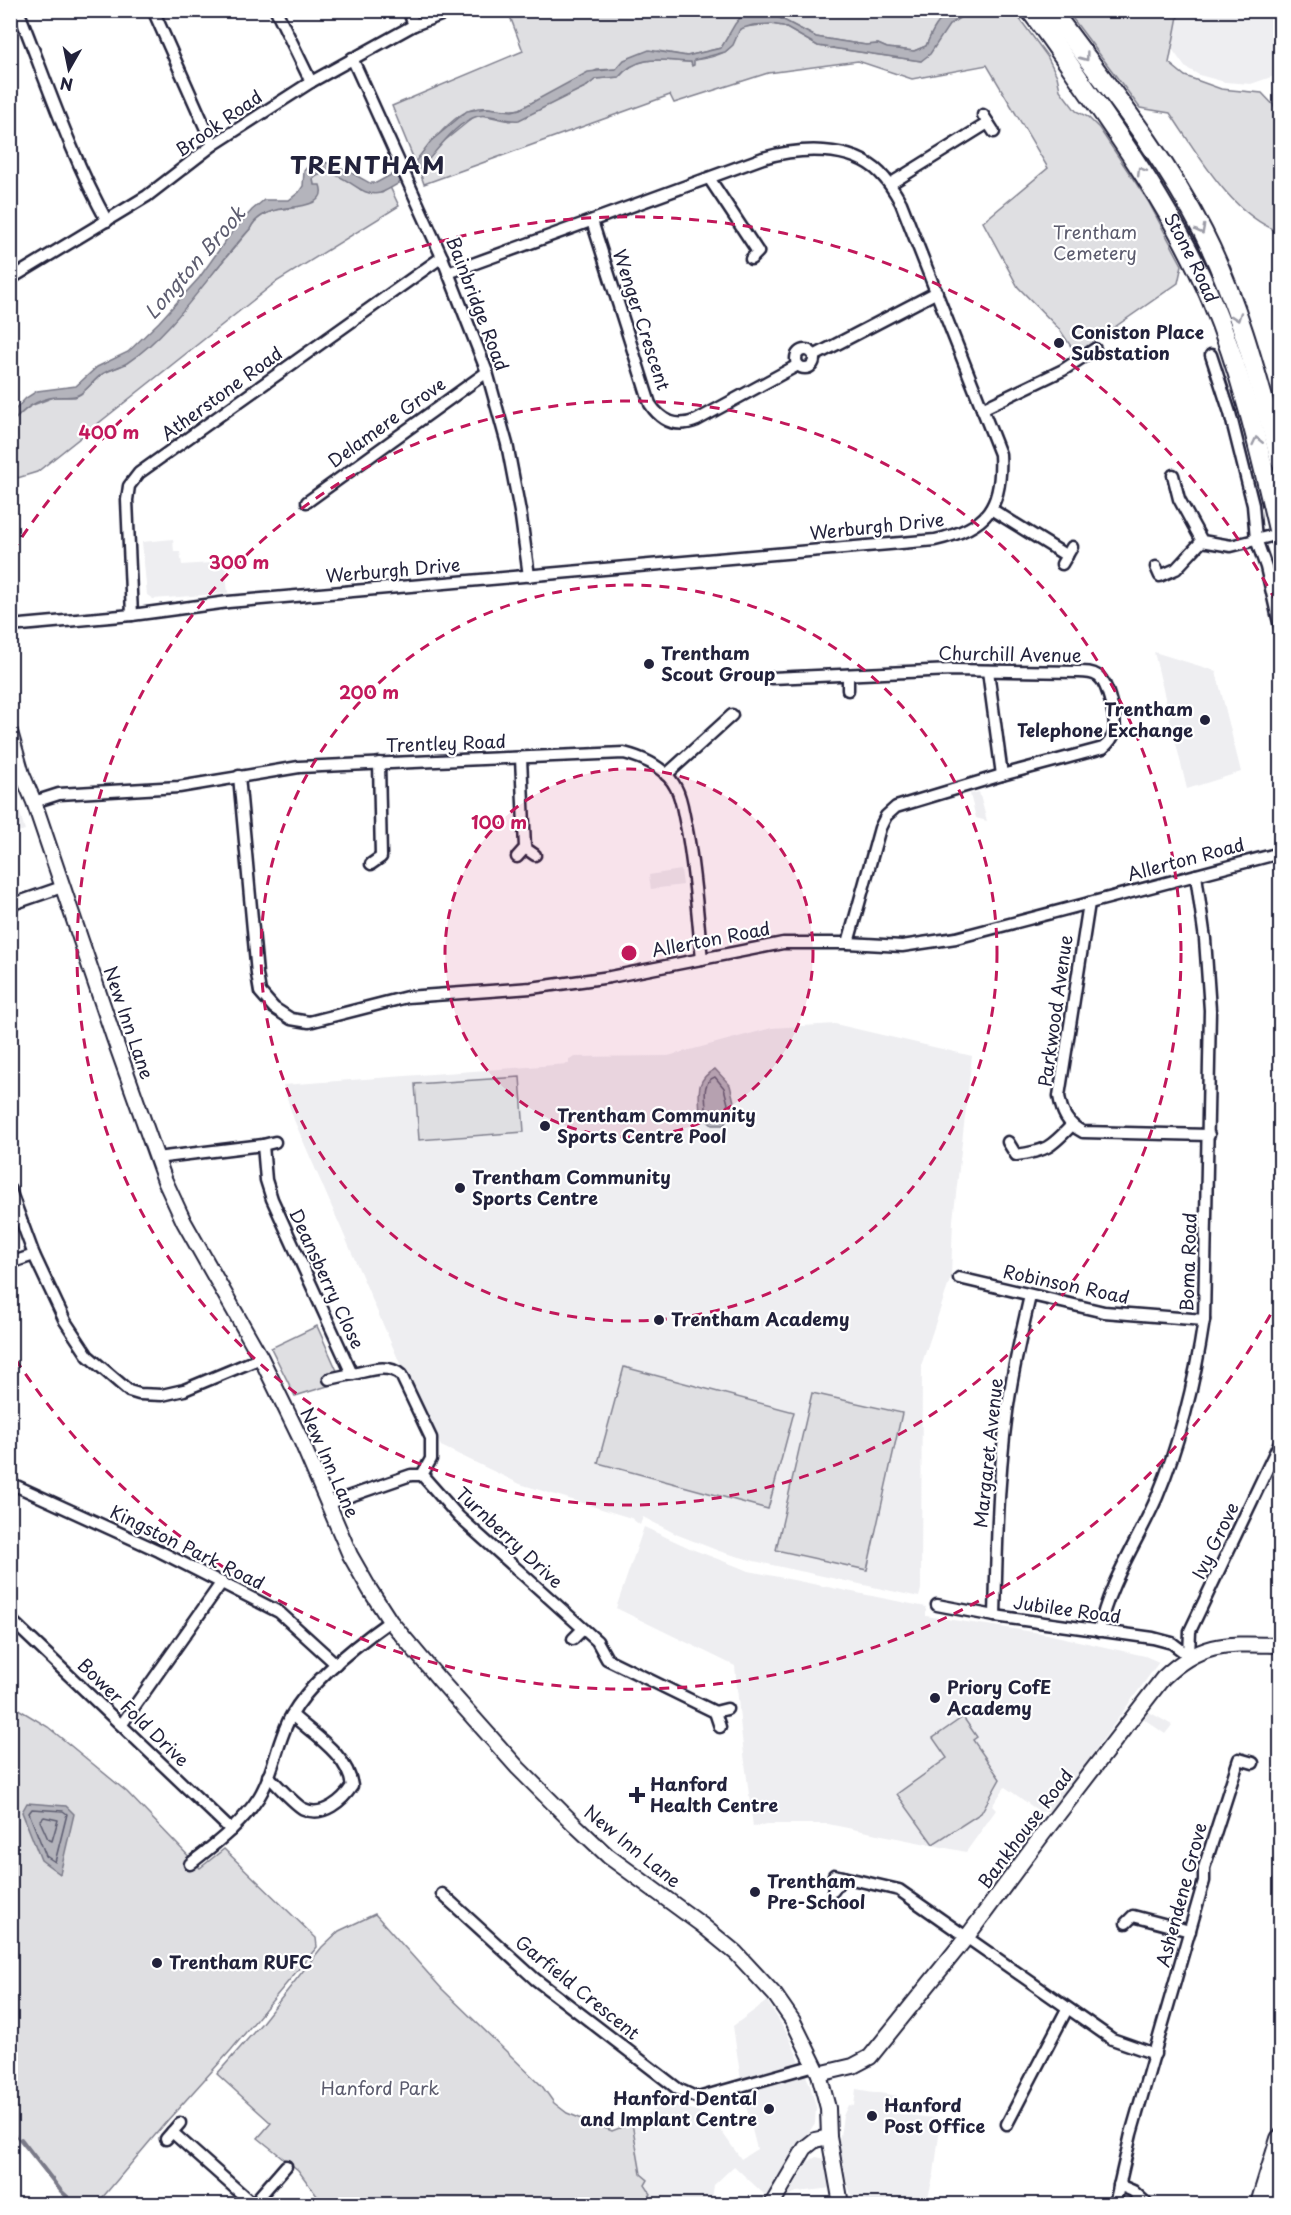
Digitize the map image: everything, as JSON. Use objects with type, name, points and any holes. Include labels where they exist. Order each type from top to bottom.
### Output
[{"type":"highway","name":"Stone Road","points":[[1030,10],[1127,149],[1173,220],[1200,274],[1237,370],[1254,428],[1280,536]]},
{"type":"highway","name":"Stone Road","points":[[1051,10],[1170,173],[1202,230],[1223,276],[1237,315],[1281,460]]},
{"type":"highway","points":[[1272,2199],[1281,2139]]},
{"type":"street","points":[[18,10],[65,128],[107,221]]},
{"type":"street","points":[[153,10],[213,145]]},
{"type":"street","points":[[276,10],[311,82]]},
{"type":"street","points":[[408,10],[414,25]]},
{"type":"street","name":"Brook Road","points":[[10,279],[147,196],[213,145],[311,82],[414,25],[454,10]]},
{"type":"street","name":"Bainbridge Road","points":[[352,58],[442,257],[487,372],[507,444],[521,517],[529,576]]},
{"type":"street","points":[[890,184],[988,123]]},
{"type":"street","points":[[448,273],[785,152],[826,151],[863,161],[878,171],[890,184],[901,203],[1000,454],[1001,475],[991,509],[1067,556]]},
{"type":"street","points":[[709,178],[758,252],[751,259]]},
{"type":"street","name":"Wenger Crescent","points":[[592,221],[650,404],[657,415],[675,424],[687,424],[697,420],[798,365],[804,368],[810,366],[814,362],[814,356],[937,292]]},
{"type":"street","name":"Atherstone Road","points":[[132,615],[127,500],[129,486],[139,473],[442,257]]},
{"type":"street","points":[[982,409],[1063,370],[1095,349]]},
{"type":"street","points":[[1211,355],[1230,413],[1253,505],[1256,539],[1266,567],[1280,627]]},
{"type":"street","name":"Delamere Grove","points":[[307,502],[487,372]]},
{"type":"street","points":[[1173,475],[1179,499],[1202,541]]},
{"type":"street","name":"Werburgh Drive","points":[[10,626],[132,615],[228,602],[935,540],[958,534],[978,524],[991,509]]},
{"type":"street","points":[[1202,541],[1231,546],[1256,539],[1280,536]]},
{"type":"street","points":[[1156,567],[1160,576],[1176,569],[1202,541]]},
{"type":"street","name":"Churchill Avenue","points":[[772,678],[788,683],[848,675],[952,670],[1090,672],[1100,677],[1107,688],[1114,724],[1115,732],[1111,741],[1103,748],[1002,775]]},
{"type":"street","points":[[848,943],[880,828],[886,816],[896,807],[1002,775],[988,670]]},
{"type":"street","points":[[848,675],[848,690]]},
{"type":"street","points":[[666,775],[732,716]]},
{"type":"street","points":[[723,724],[732,734]]},
{"type":"street","name":"New Inn Lane","points":[[10,732],[22,774],[34,802],[156,1158],[183,1222],[261,1358],[300,1438],[350,1555],[390,1621],[518,1768],[608,1856],[702,1924],[750,1966],[775,1995],[793,2021],[817,2070],[828,2108],[829,2137],[841,2205]]},
{"type":"street","name":"Trentley Road","points":[[34,802],[59,794],[179,787],[299,767],[624,753],[641,758],[666,775],[676,789],[691,849],[702,959]]},
{"type":"street","points":[[517,857],[525,848],[522,758]]},
{"type":"street","points":[[371,864],[385,860],[379,763]]},
{"type":"street","name":"Allerton Road","points":[[239,776],[260,992],[274,1008],[291,1020],[309,1022],[407,997],[531,988],[610,976],[783,943],[902,946],[956,938],[1281,853]]},
{"type":"street","points":[[525,848],[535,855]]},
{"type":"street","name":"Boma Road","points":[[1099,1631],[1103,1609],[1173,1457],[1197,1368],[1204,1320],[1210,1010],[1205,939],[1196,875]]},
{"type":"street","points":[[10,905],[62,886]]},
{"type":"street","name":"Parkwood Avenue","points":[[1071,1126],[1062,1110],[1059,1096],[1089,903]]},
{"type":"street","points":[[1008,1142],[1013,1160],[1045,1149],[1055,1143],[1071,1126],[1083,1132],[1209,1135]]},
{"type":"street","points":[[156,1158],[276,1143]]},
{"type":"street","name":"Deansberry Close","points":[[263,1145],[266,1180],[272,1199],[352,1374],[384,1368],[394,1369],[401,1375],[431,1438],[431,1459],[422,1475]]},
{"type":"street","points":[[10,1190],[34,1255],[65,1321],[88,1356],[129,1391],[139,1394],[173,1393],[261,1358]]},
{"type":"street","points":[[10,1263],[34,1255]]},
{"type":"street","name":"Robinson Road","points":[[959,1278],[1104,1312],[1204,1320]]},
{"type":"street","name":"Margaret Avenue","points":[[995,1616],[997,1512],[1002,1464],[1011,1387],[1030,1296]]},
{"type":"street","points":[[329,1379],[352,1374]]},
{"type":"street","name":"Ivy Grove","points":[[1189,1656],[1190,1631],[1281,1442]]},
{"type":"street","points":[[327,1504],[411,1474],[422,1475]]},
{"type":"street","name":"Turnberry Drive","points":[[422,1475],[459,1517],[597,1641],[607,1659],[715,1712]]},
{"type":"street","name":"Kingston Park Road","points":[[10,1483],[159,1551],[279,1612],[336,1664]]},
{"type":"street","points":[[122,1725],[222,1582]]},
{"type":"street","name":"Jubilee Road","points":[[937,1605],[995,1616],[1163,1640],[1172,1643],[1189,1656]]},
{"type":"street","name":"Bower Fold Drive","points":[[10,1619],[231,1830]]},
{"type":"street","points":[[190,1864],[231,1830],[259,1796],[292,1715],[352,1648],[390,1621]]},
{"type":"street","points":[[573,1639],[583,1629]]},
{"type":"street","name":"Bankhouse Road","points":[[817,2070],[852,2066],[870,2057],[966,1938],[1042,1834],[1163,1678],[1189,1656],[1207,1648],[1226,1644],[1281,1645]]},
{"type":"street","points":[[720,1726],[715,1712],[727,1709]]},
{"type":"street","points":[[268,1776],[303,1809],[316,1811],[335,1805],[352,1786],[351,1775],[344,1761],[292,1715]]},
{"type":"street","name":"Ashendene Grove","points":[[1115,2205],[1131,2134],[1204,1881],[1204,1868],[1239,1759],[1252,1763]]},
{"type":"street","points":[[833,1891],[839,1876],[899,1890],[1112,2039],[1155,2054]]},
{"type":"street","name":"Garfield Crescent","points":[[442,1894],[535,1979],[678,2089],[698,2098],[817,2070]]},
{"type":"street","points":[[1130,1915],[1190,1931]]},
{"type":"street","points":[[1007,2124],[1067,2009]]},
{"type":"street","points":[[173,2131],[253,2204],[286,2166]]},
{"type":"street","points":[[772,2205],[805,2148],[816,2140],[829,2137]]},
{"type":"street","points":[[1119,2185],[1133,2191],[1147,2205]]},
{"type":"shaded area","points":[[1179,11],[1280,11],[1280,74],[1251,84],[1225,82],[1199,75],[1185,67],[1172,49]]},
{"type":"shaded area","points":[[173,539],[174,552],[180,552],[182,565],[225,562],[228,593],[153,599],[147,595],[142,542]]},
{"type":"shaded area","points":[[1154,652],[1216,671],[1241,772],[1187,789]]},
{"type":"shaded area","points":[[11,782],[25,830],[10,834]]},
{"type":"shaded area","points":[[979,792],[987,821],[976,818],[970,794]]},
{"type":"shaded area","points":[[681,870],[683,885],[651,889],[649,875]]},
{"type":"shaded area","name":"Trentham Academy","points":[[835,1024],[972,1056],[953,1220],[951,1277],[922,1363],[921,1589],[919,1597],[754,1561],[719,1551],[678,1535],[643,1517],[640,1525],[631,1518],[520,1484],[441,1446],[402,1368],[294,1120],[283,1085],[569,1064],[569,1059],[575,1057],[668,1056],[772,1028]]},
{"type":"shaded area","name":"Priory CofE Academy","points":[[644,1527],[694,1550],[749,1571],[926,1607],[926,1616],[1047,1634],[1145,1656],[1159,1662],[1051,1811],[1040,1812],[1005,1787],[992,1806],[996,1810],[966,1852],[828,1824],[766,1824],[753,1827],[735,1666],[616,1608]]},
{"type":"shaded area","points":[[1149,1712],[1172,1725],[1165,1734],[1144,1719]]},
{"type":"shaded area","points":[[767,2001],[787,2033],[810,2085],[816,2107],[815,2123],[766,2196],[734,2166],[714,2185],[712,2200],[716,2204],[642,2204],[651,2194],[641,2174],[632,2123],[667,2102],[710,2115],[741,2159],[757,2149],[743,2094],[733,2026]]},
{"type":"shaded area","points":[[856,2089],[897,2096],[894,2113],[941,2119],[934,2174],[926,2204],[897,2197],[898,2204],[854,2204],[842,2167],[839,2143],[843,2116],[848,2105],[854,2106]]},
{"type":"shaded area","points":[[816,2157],[825,2159],[828,2164],[832,2188],[796,2192],[787,2197],[809,2161]]},
{"type":"green space","name":"Trentham Cemetery","points":[[970,10],[1014,11],[1047,56],[1057,76],[1060,90],[1076,111],[1088,117],[1099,128],[1148,201],[1182,265],[1178,283],[1076,354],[1060,330],[1018,287],[983,222],[1048,168],[987,65],[912,79],[858,61],[768,73],[674,103],[670,95],[424,184],[419,170],[443,142],[475,116],[482,115],[510,121],[587,86],[595,79],[619,77],[627,69],[643,61],[691,62],[692,66],[693,60],[726,51],[744,27],[771,24],[783,26],[818,46],[921,61],[949,25]]},
{"type":"green space","points":[[508,11],[953,11],[940,21],[926,46],[914,51],[887,48],[878,44],[866,45],[816,37],[774,15],[747,15],[721,48],[687,56],[658,51],[616,69],[597,70],[520,109],[478,108],[469,111],[451,122],[415,162],[392,106],[523,51]]},
{"type":"green space","points":[[1067,11],[1179,11],[1169,63],[1185,76],[1221,89],[1262,93],[1280,112],[1280,232],[1262,224],[1231,198],[1204,164],[1170,113],[1140,108]]},
{"type":"green space","points":[[327,173],[350,181],[361,190],[382,193],[390,187],[399,206],[276,282],[37,472],[11,480],[11,424],[25,408],[54,397],[75,397],[102,374],[125,364],[170,324],[253,223],[263,215],[294,208],[314,186],[313,179],[317,175]]},
{"type":"green space","points":[[520,1077],[524,1132],[419,1140],[415,1084]]},
{"type":"green space","points":[[317,1326],[338,1373],[328,1375],[331,1385],[295,1396],[271,1348]]},
{"type":"green space","points":[[624,1367],[794,1412],[768,1509],[598,1463]]},
{"type":"green space","points":[[812,1393],[902,1413],[867,1570],[776,1550]]},
{"type":"green space","name":"Trentham RUFC","points":[[10,1704],[48,1727],[127,1792],[200,1868],[224,1849],[316,1938],[317,1947],[97,2204],[71,2204],[11,2130]]},
{"type":"green space","points":[[963,1717],[977,1737],[973,1740],[1000,1779],[981,1813],[933,1844],[897,1794],[947,1758],[933,1738]]},
{"type":"green space","name":"Hanford Park","points":[[375,1914],[442,1989],[542,2086],[554,2103],[567,2113],[612,2131],[632,2123],[641,2174],[648,2180],[645,2185],[651,2194],[642,2204],[333,2204],[317,2196],[298,2170],[258,2138],[271,2123],[217,2074],[261,2024],[322,1947],[339,1931]]},
{"type":"water","points":[[953,11],[970,11],[949,25],[930,54],[921,61],[818,46],[783,26],[753,25],[740,29],[733,45],[725,52],[694,60],[692,66],[691,62],[643,61],[627,69],[619,77],[596,79],[587,86],[519,120],[483,115],[470,119],[446,139],[420,169],[380,193],[372,194],[363,191],[330,173],[322,174],[313,179],[314,185],[320,185],[319,198],[306,205],[272,211],[258,219],[192,300],[161,335],[144,350],[127,363],[102,374],[78,395],[42,400],[25,410],[11,424],[11,414],[26,398],[37,391],[76,386],[97,367],[128,352],[199,278],[229,236],[252,210],[264,200],[289,200],[303,186],[304,171],[311,165],[319,162],[328,163],[370,183],[376,183],[415,162],[431,141],[467,111],[487,108],[512,111],[520,109],[588,72],[616,69],[624,60],[649,50],[687,56],[721,48],[740,18],[774,15],[816,37],[866,45],[878,44],[887,48],[914,51],[926,46],[936,26],[943,17]]},
{"type":"water","points":[[715,1069],[730,1085],[735,1106],[724,1125],[712,1125],[700,1114],[701,1083]]},
{"type":"water","points":[[27,1803],[66,1806],[74,1814],[60,1874],[41,1860],[22,1812]]},
{"type":"waterway","points":[[21,2139],[61,2191],[75,2204]]},
{"type":"place","name":"Coniston Place Substation","points":[[1059,343]]},
{"type":"place","name":"Trentham Scout Group","points":[[649,664]]},
{"type":"place","name":"Trentham Telephone Exchange","points":[[1205,720]]},
{"type":"place","name":"Trentham Community Sports Centre Pool","points":[[545,1126]]},
{"type":"place","name":"Trentham Community Sports Centre","points":[[460,1188]]},
{"type":"place","name":"Trentham Academy","points":[[659,1320]]},
{"type":"place","name":"Priory CofE Academy","points":[[935,1698]]},
{"type":"place","name":"Hanford Health Centre","points":[[637,1795]]},
{"type":"place","name":"Trentham Pre-School","points":[[755,1892]]},
{"type":"place","name":"Trentham RUFC","points":[[157,1963]]},
{"type":"place","name":"Hanford Dental and Implant Centre","points":[[769,2109]]},
{"type":"place","name":"Hanford Post Office","points":[[872,2116]]},
{"type":"district","name":"TRENTHAM","points":[[368,166]]},
{"type":"water label","name":"Longton Brook","points":[[195,263]]}]
